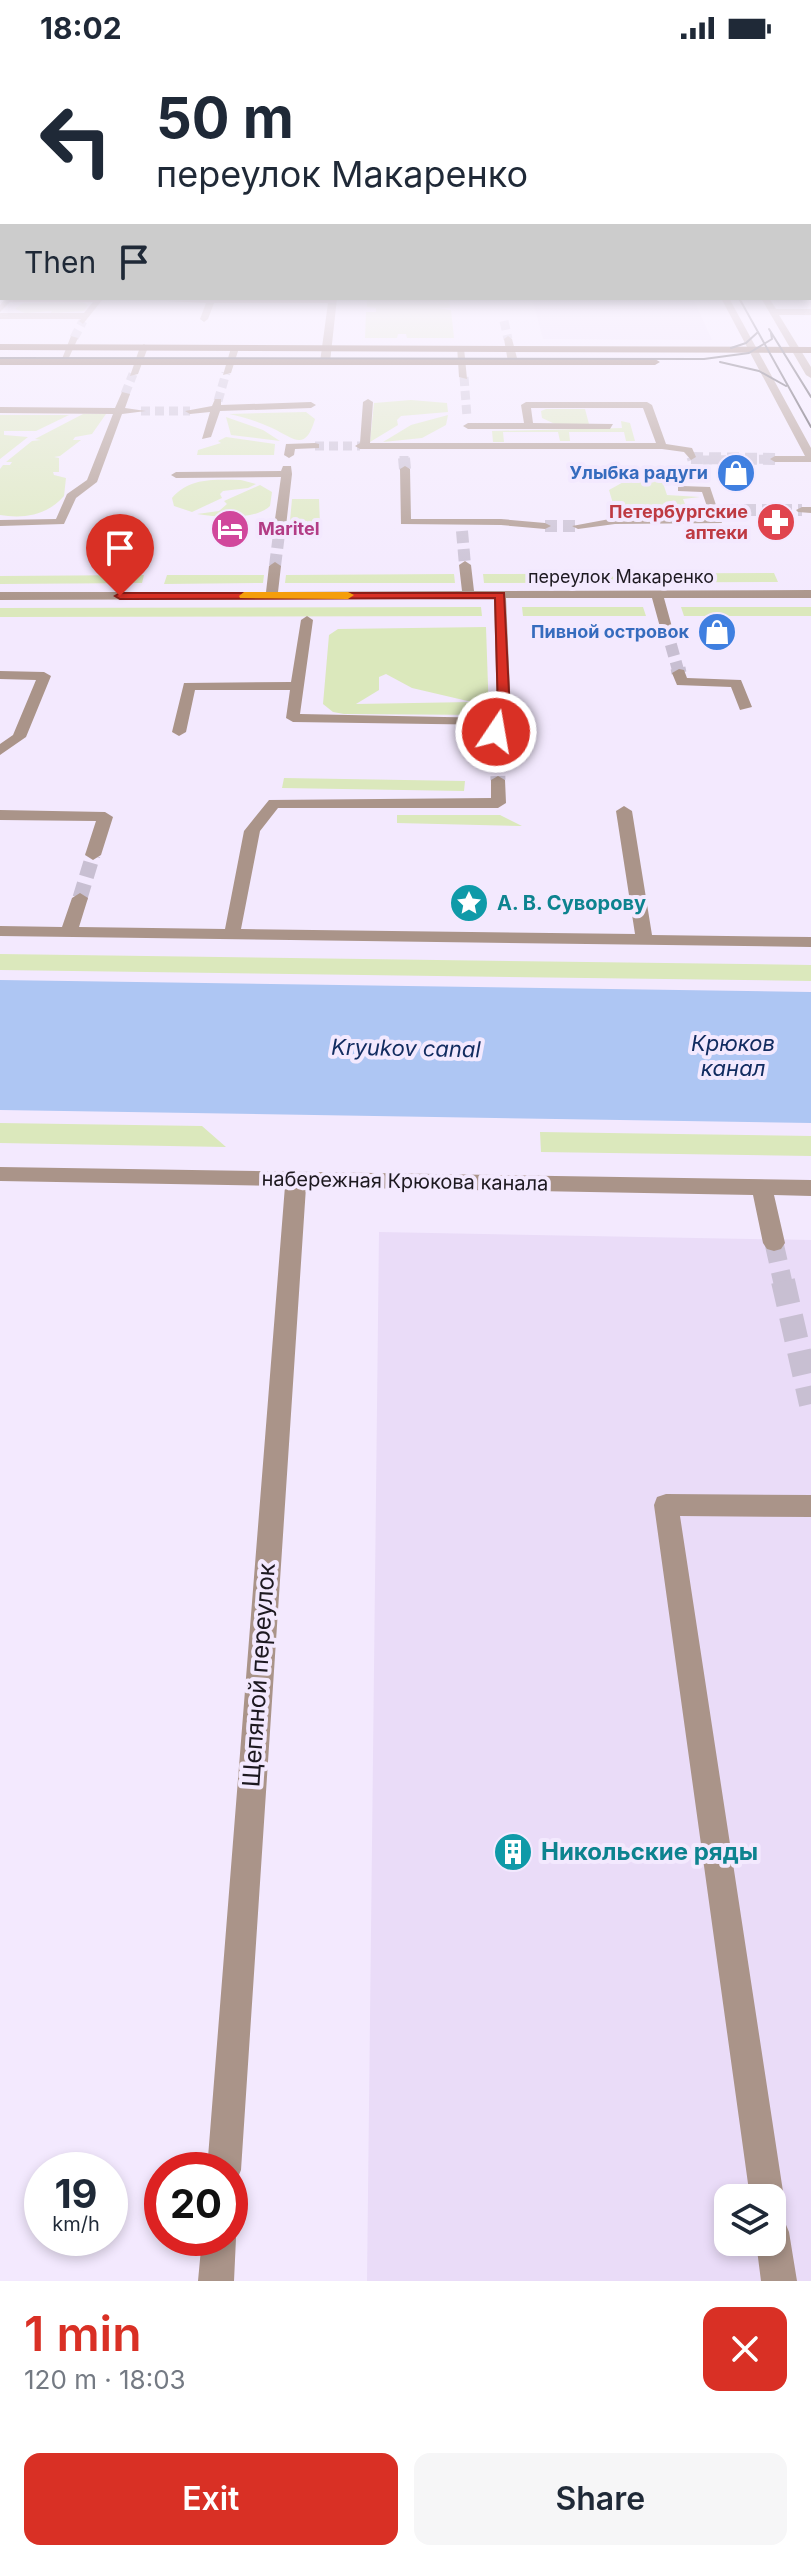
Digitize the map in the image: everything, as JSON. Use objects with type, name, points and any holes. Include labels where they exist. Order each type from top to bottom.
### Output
[{"type":"street","points":[[0,523],[60,522],[71,496],[92,482],[124,398]]},
{"type":"street","points":[[775,459],[811,458],[778,398]]},
{"type":"street","points":[[368,402],[362,446],[404,451],[471,447],[662,446],[688,450],[691,457]]},
{"type":"street","points":[[190,411],[216,405],[311,405]]},
{"type":"street","points":[[206,437],[216,405]]},
{"type":"street","points":[[529,426],[526,405],[647,405],[662,446]]},
{"type":"street","points":[[0,410],[141,411]]},
{"type":"street","points":[[471,447],[468,422],[610,426]]},
{"type":"street","points":[[289,455],[290,446],[315,446]]},
{"type":"street","points":[[405,469],[405,522],[461,527],[545,526]]},
{"type":"street","points":[[176,475],[287,471],[280,526]]},
{"type":"street","points":[[578,526],[615,521],[718,521],[720,510],[706,489],[682,489]]},
{"type":"street","points":[[465,565],[468,595]]},
{"type":"street","points":[[271,596],[275,566]]},
{"type":"street","points":[[657,594],[666,627]]},
{"type":"street","name":"переулок Макаренко","points":[[0,596],[811,594]]},
{"type":"street","points":[[307,620],[293,718],[496,727],[504,713],[500,595]]},
{"type":"street","points":[[679,673],[682,682],[736,683],[745,707]]},
{"type":"street","points":[[0,675],[44,676],[19,737],[0,751]]},
{"type":"street","points":[[179,732],[189,686],[298,686]]},
{"type":"street","points":[[232,934],[252,831],[274,803],[498,803],[498,780]]},
{"type":"street","points":[[624,811],[644,940]]},
{"type":"street","points":[[0,815],[105,817],[93,855]]},
{"type":"street","points":[[69,932],[80,898]]},
{"type":"street","points":[[0,931],[811,942]]},
{"type":"street","name":"набережная Крюкова канала","points":[[0,1174],[811,1188]]},
{"type":"street","name":"Щепяной переулок","points":[[225,2152],[296,1180]]},
{"type":"street","points":[[762,1187],[774,1243]]},
{"type":"street","points":[[765,2184],[666,1505],[811,1506]]},
{"type":"street","points":[[216,2281],[218,2256]]},
{"type":"street","points":[[775,2256],[779,2281]]},
{"type":"shaded area","name":"Никольские ряды","points":[[379,1232],[811,1240],[811,2281],[367,2281]]},
{"type":"green space","points":[[411,400],[447,403],[448,412],[401,416],[397,420],[398,425],[370,442],[374,403]]},
{"type":"green space","points":[[585,409],[589,424],[555,424],[542,418],[541,411]]},
{"type":"green space","points":[[306,412],[315,419],[307,436],[298,440],[229,414]]},
{"type":"green space","points":[[83,414],[106,414],[92,434],[75,437],[73,440],[81,440],[54,457],[59,458],[59,472],[53,472],[54,475],[66,478],[64,496],[51,508],[35,514],[0,515],[0,469],[3,465],[10,465],[12,462],[6,462],[32,441],[41,440],[35,439]]},
{"type":"green space","points":[[0,415],[69,415],[36,431],[4,431],[4,435],[28,437],[0,459]]},
{"type":"green space","points":[[448,415],[446,425],[422,438],[383,442],[411,425]]},
{"type":"green space","points":[[226,417],[263,430],[280,441],[231,435]]},
{"type":"green space","points":[[621,421],[630,423],[635,441],[626,441],[624,432],[569,432],[570,441],[560,441],[558,432],[503,432],[504,442],[493,442],[492,431],[622,428]]},
{"type":"green space","points":[[226,437],[275,444],[274,455],[197,455],[198,450],[221,443],[218,441]]},
{"type":"green space","points":[[212,480],[241,480],[256,484],[223,491],[220,494],[222,498],[192,512],[174,506],[172,498],[187,486]]},
{"type":"green space","points":[[627,480],[662,480],[667,495],[700,497],[683,499],[685,504],[704,506],[614,507],[609,490]]},
{"type":"green space","points":[[260,485],[272,492],[270,506],[263,511],[235,517],[197,514],[219,511],[227,504],[224,501]]},
{"type":"green space","points":[[292,499],[319,499],[320,525],[290,521]]},
{"type":"green space","points":[[774,573],[778,582],[484,583],[483,574]]},
{"type":"green space","points":[[454,574],[455,583],[285,583],[286,575]]},
{"type":"green space","points":[[144,575],[142,583],[0,584],[0,576]]},
{"type":"green space","points":[[167,575],[264,575],[263,583],[164,584]]},
{"type":"green space","points":[[481,607],[482,616],[0,617],[0,608]]},
{"type":"green space","points":[[522,607],[643,607],[646,616],[523,616]]},
{"type":"green space","points":[[681,607],[811,607],[811,616],[684,616]]},
{"type":"green space","points":[[486,627],[489,715],[333,712],[323,704],[329,635],[338,629]],"holes":[[[386,674],[412,688],[472,702],[356,704],[379,690],[379,677]]]},
{"type":"green space","points":[[284,778],[465,781],[464,791],[282,788]]},
{"type":"green space","points":[[397,815],[500,815],[522,826],[397,823]]},
{"type":"green space","points":[[0,954],[811,965],[811,981],[0,970]]},
{"type":"green space","points":[[0,1123],[202,1126],[226,1147],[0,1143]]},
{"type":"green space","points":[[540,1132],[811,1136],[811,1156],[541,1152]]},
{"type":"water","name":"Крюков канал","points":[[0,980],[811,992],[811,1123],[0,1110]]},
{"type":"tunnel","points":[[466,398],[467,417]]},
{"type":"tunnel","points":[[141,411],[190,411]]},
{"type":"tunnel","points":[[315,446],[360,446]]},
{"type":"tunnel","points":[[404,458],[405,469]]},
{"type":"tunnel","points":[[691,458],[775,459],[703,460]]},
{"type":"tunnel","points":[[726,510],[802,510]]},
{"type":"tunnel","points":[[275,566],[280,526]]},
{"type":"tunnel","points":[[545,526],[578,526]]},
{"type":"tunnel","points":[[462,531],[465,565]]},
{"type":"tunnel","points":[[666,627],[678,670]]},
{"type":"tunnel","points":[[678,668],[679,673]]},
{"type":"tunnel","points":[[496,732],[498,780]]},
{"type":"tunnel","points":[[80,898],[93,855]]},
{"type":"tunnel","points":[[774,1243],[783,1283]]},
{"type":"tunnel","points":[[783,1281],[811,1404]]},
{"type":"tram line","points":[[795,398],[811,427]]},
{"type":"slow traffic","points":[[244,596],[348,595]]},
{"type":"place","name":"Улыбка радуги","points":[[736,473]]},
{"type":"place","name":"Петербургские аптеки","points":[[776,522]]},
{"type":"place","name":"Maritel","points":[[230,529]]},
{"type":"place","name":"Пивной островок","points":[[717,632]]},
{"type":"place","name":"А. В. Суворову","points":[[469,903]]},
{"type":"place","name":"Никольские ряды","points":[[513,1852]]},
{"type":"route","points":[[120,596],[500,595],[504,713],[496,722],[496,732]]},
{"type":"water label","name":"Kryukov canal","points":[[406,1048]]}]
